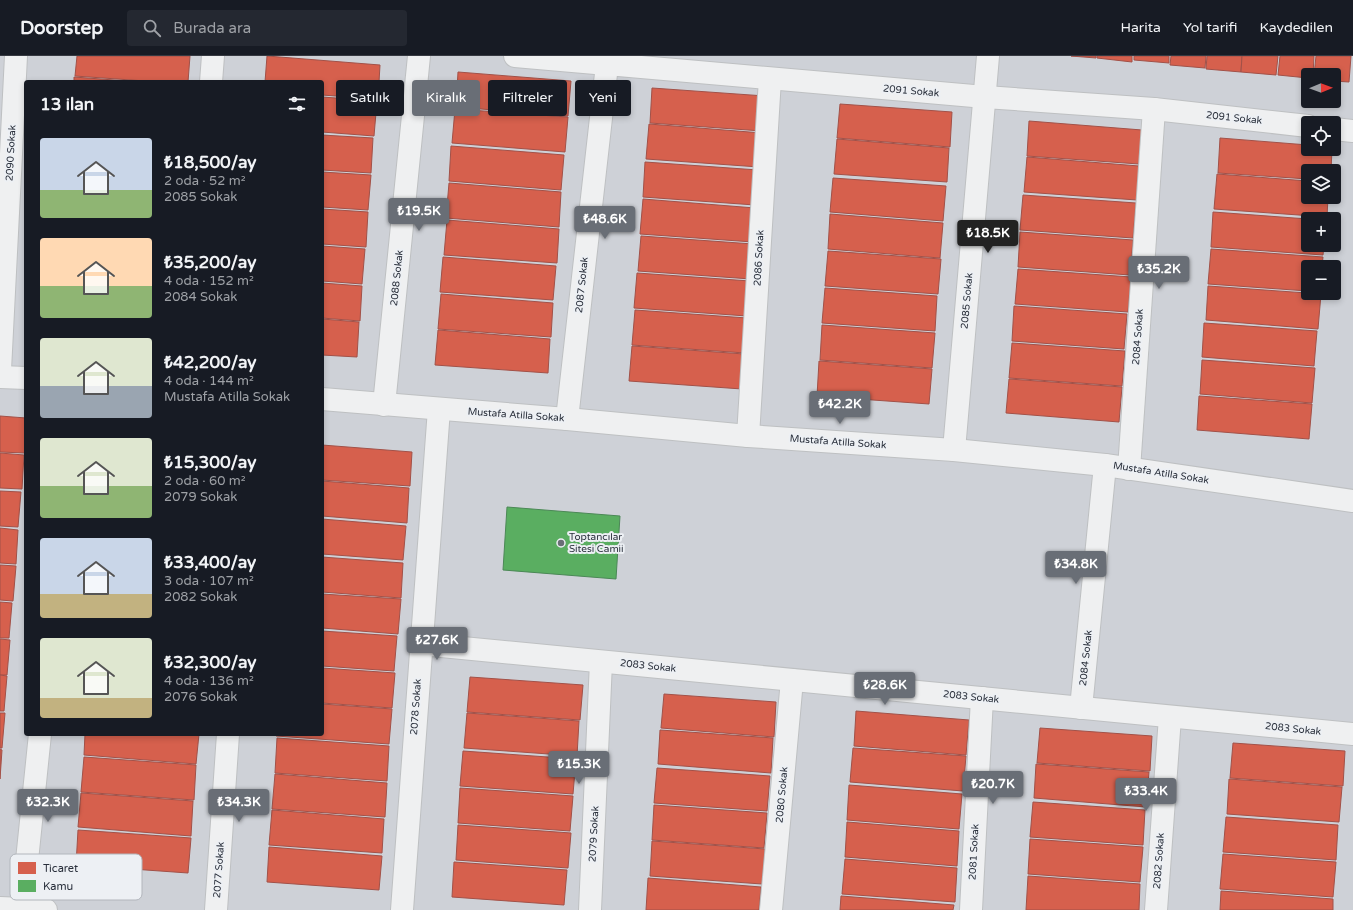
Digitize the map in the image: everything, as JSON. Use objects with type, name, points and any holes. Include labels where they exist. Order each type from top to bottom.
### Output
[{"type":"street","name":"2090 Sokak","points":[[0,370],[16,56]]},
{"type":"street","points":[[211,80],[213,56]]},
{"type":"street","name":"2088 Sokak","points":[[384,405],[419,56]]},
{"type":"street","name":"2091 Sokak","points":[[515,56],[608,60],[770,79],[1154,109],[1301,125]]},
{"type":"street","name":"2085 Sokak","points":[[954,450],[988,56]]},
{"type":"street","name":"2087 Sokak","points":[[567,419],[608,60]]},
{"type":"street","name":"2086 Sokak","points":[[748,436],[770,79]]},
{"type":"street","name":"2084 Sokak","points":[[1129,469],[1154,109]]},
{"type":"street","points":[[1341,130],[1353,131]]},
{"type":"street","points":[[0,377],[24,378]]},
{"type":"street","name":"Mustafa Atilla Sokak","points":[[324,399],[567,419],[748,436],[954,450],[1105,464],[1129,469],[1353,501]]},
{"type":"street","name":"2078 Sokak","points":[[402,910],[439,409]]},
{"type":"street","name":"2084 Sokak","points":[[1081,708],[1105,464]]},
{"type":"street","name":"2083 Sokak","points":[[421,644],[1353,734]]},
{"type":"street","name":"2079 Sokak","points":[[590,910],[601,662]]},
{"type":"street","name":"2080 Sokak","points":[[771,910],[792,680]]},
{"type":"street","name":"2081 Sokak","points":[[971,910],[982,698]]},
{"type":"street","name":"2082 Sokak","points":[[1156,910],[1170,717]]},
{"type":"street","points":[[28,854],[40,736]]},
{"type":"street","name":"2077 Sokak","points":[[216,910],[228,736]]},
{"type":"street","points":[[22,909],[23,900]]},
{"type":"street","points":[[0,908],[46,910]]},
{"type":"shaded area","points":[[0,56],[1353,56],[1353,910],[0,910]]},
{"type":"building: Ticaret","points":[[77,56],[190,56],[188,80],[131,80],[75,76]]},
{"type":"building: Ticaret","points":[[267,56],[380,65],[379,80],[336,80],[336,96],[324,95],[324,80],[265,80]]},
{"type":"building: Ticaret","points":[[1071,56],[1096,56],[1096,58]]},
{"type":"building: Ticaret","points":[[1097,56],[1132,56],[1132,62],[1097,58]]},
{"type":"building: Ticaret","points":[[1134,56],[1169,56],[1169,63],[1134,60]]},
{"type":"building: Ticaret","points":[[1171,56],[1206,56],[1205,68],[1170,65]]},
{"type":"building: Ticaret","points":[[1207,56],[1242,56],[1241,72],[1206,69]]},
{"type":"building: Ticaret","points":[[1242,56],[1278,56],[1276,75],[1241,72]]},
{"type":"building: Ticaret","points":[[1280,56],[1314,56],[1313,68],[1301,68],[1301,77],[1278,75]]},
{"type":"building: Ticaret","points":[[1316,56],[1351,56],[1349,82],[1341,81],[1341,68],[1315,68]]},
{"type":"building: Ticaret","points":[[458,72],[558,80],[488,80],[488,110],[480,109],[480,80],[458,80]]},
{"type":"building: Ticaret","points":[[74,77],[114,80],[74,80]]},
{"type":"building: Ticaret","points":[[567,81],[571,81],[567,116]]},
{"type":"building: Ticaret","points":[[652,88],[765,96],[762,131],[650,123]]},
{"type":"building: Ticaret","points":[[324,97],[336,98],[336,116],[376,116],[374,136],[324,132]]},
{"type":"building: Ticaret","points":[[840,104],[952,112],[950,147],[837,138]]},
{"type":"building: Ticaret","points":[[480,111],[488,111],[488,116],[568,117],[565,152],[452,143],[454,116],[480,116]]},
{"type":"building: Ticaret","points":[[1029,121],[1142,130],[1139,164],[1027,156]]},
{"type":"building: Ticaret","points":[[649,124],[762,133],[759,167],[646,159]]},
{"type":"building: Ticaret","points":[[324,135],[373,138],[371,173],[324,170]]},
{"type":"building: Ticaret","points":[[1220,138],[1301,144],[1301,156],[1332,156],[1331,164],[1301,164],[1301,179],[1218,173]]},
{"type":"building: Ticaret","points":[[837,139],[949,148],[947,182],[834,174]]},
{"type":"building: Ticaret","points":[[451,146],[564,155],[561,190],[449,181]]},
{"type":"building: Ticaret","points":[[1027,157],[1139,166],[1137,200],[1024,192]]},
{"type":"building: Ticaret","points":[[645,162],[758,170],[755,205],[643,197]]},
{"type":"building: Ticaret","points":[[324,172],[371,175],[368,210],[324,207]]},
{"type":"building: Ticaret","points":[[1217,174],[1301,180],[1301,204],[1328,204],[1327,212],[1301,212],[1301,215],[1214,209]]},
{"type":"building: Ticaret","points":[[833,178],[946,186],[943,221],[830,212]]},
{"type":"building: Ticaret","points":[[449,183],[561,192],[559,227],[446,218]]},
{"type":"building: Ticaret","points":[[1023,195],[1136,203],[1133,238],[1020,230]]},
{"type":"building: Ticaret","points":[[643,199],[755,208],[753,242],[640,234]]},
{"type":"building: Ticaret","points":[[324,209],[368,212],[366,247],[324,244]]},
{"type":"building: Ticaret","points":[[1213,212],[1301,218],[1301,252],[1323,252],[1323,255],[1211,247]]},
{"type":"building: Ticaret","points":[[830,214],[943,223],[940,258],[828,249]]},
{"type":"building: Ticaret","points":[[447,220],[559,229],[557,263],[444,255]]},
{"type":"building: Ticaret","points":[[1020,232],[1133,240],[1130,275],[1018,267]]},
{"type":"building: Ticaret","points":[[641,236],[753,244],[751,279],[638,271]]},
{"type":"building: Ticaret","points":[[324,246],[365,249],[362,284],[324,281]]},
{"type":"building: Ticaret","points":[[1211,249],[1323,257],[1323,260],[1301,260],[1301,291],[1208,284]]},
{"type":"building: Ticaret","points":[[828,251],[941,259],[938,294],[825,286]]},
{"type":"building: Ticaret","points":[[443,257],[556,266],[553,300],[440,292]]},
{"type":"building: Ticaret","points":[[1018,269],[1131,277],[1128,312],[1015,304]]},
{"type":"building: Ticaret","points":[[637,273],[750,281],[747,316],[634,308]]},
{"type":"building: Ticaret","points":[[324,283],[362,286],[360,321],[324,318]]},
{"type":"building: Ticaret","points":[[1208,286],[1301,293],[1301,300],[1320,300],[1318,329],[1206,320]]},
{"type":"building: Ticaret","points":[[825,288],[937,296],[935,331],[822,323]]},
{"type":"building: Ticaret","points":[[441,294],[553,303],[551,337],[438,329]]},
{"type":"building: Ticaret","points":[[1014,306],[1127,314],[1124,349],[1012,341]]},
{"type":"building: Ticaret","points":[[635,310],[747,318],[745,353],[632,345]]},
{"type":"building: Ticaret","points":[[324,319],[359,322],[357,357],[324,355]]},
{"type":"building: Ticaret","points":[[1204,323],[1317,331],[1314,366],[1202,357]]},
{"type":"building: Ticaret","points":[[822,325],[935,333],[932,368],[820,360]]},
{"type":"building: Ticaret","points":[[438,330],[550,339],[548,373],[435,365]]},
{"type":"building: Ticaret","points":[[1012,343],[1125,351],[1122,386],[1009,378]]},
{"type":"building: Ticaret","points":[[632,346],[744,354],[742,389],[629,381]]},
{"type":"building: Ticaret","points":[[1202,360],[1315,368],[1312,403],[1200,394]]},
{"type":"building: Ticaret","points":[[819,361],[932,369],[929,404],[817,396]]},
{"type":"building: Ticaret","points":[[1009,379],[1122,387],[1119,422],[1006,413]]},
{"type":"building: Ticaret","points":[[1199,396],[1312,404],[1309,439],[1197,430]]},
{"type":"building: Ticaret","points":[[0,416],[24,418],[24,453],[0,452]]},
{"type":"building: Ticaret","points":[[324,445],[412,452],[410,486],[324,480]]},
{"type":"building: Ticaret","points":[[0,453],[24,455],[22,489],[0,488]]},
{"type":"building: Ticaret","points":[[324,481],[409,488],[407,523],[324,516]]},
{"type":"building: Ticaret","points":[[0,491],[21,492],[18,527],[0,526]]},
{"type":"building: Ticaret","points":[[324,519],[406,526],[403,560],[324,554]]},
{"type":"building: Ticaret","points":[[0,528],[18,530],[16,564],[0,563]]},
{"type":"building: Ticaret","points":[[324,557],[403,563],[401,598],[324,592]]},
{"type":"building: Ticaret","points":[[0,565],[16,566],[13,601],[0,600]]},
{"type":"building: Ticaret","points":[[324,594],[401,599],[398,634],[324,628]]},
{"type":"building: Ticaret","points":[[0,602],[12,603],[9,638],[0,638]]},
{"type":"building: Ticaret","points":[[324,631],[397,636],[394,671],[324,666]]},
{"type":"building: Ticaret","points":[[0,639],[10,640],[7,675],[0,675]]},
{"type":"building: Ticaret","points":[[324,668],[395,673],[392,708],[324,703]]},
{"type":"building: Ticaret","points":[[0,675],[7,676],[4,711],[0,711]]},
{"type":"building: Ticaret","points":[[470,677],[583,685],[580,720],[467,712]]},
{"type":"building: Ticaret","points":[[664,694],[776,702],[774,737],[661,728]]},
{"type":"building: Ticaret","points":[[324,704],[392,709],[389,744],[276,736],[324,736]]},
{"type":"building: Ticaret","points":[[856,711],[969,720],[966,755],[854,746]]},
{"type":"building: Ticaret","points":[[0,713],[5,713],[2,748],[0,748]]},
{"type":"building: Ticaret","points":[[467,713],[579,721],[577,756],[464,748]]},
{"type":"building: Ticaret","points":[[1040,728],[1152,736],[1150,771],[1037,763]]},
{"type":"building: Ticaret","points":[[660,730],[773,738],[771,773],[658,764]]},
{"type":"building: Ticaret","points":[[85,736],[199,736],[196,764],[84,755]]},
{"type":"building: Ticaret","points":[[277,738],[389,746],[387,781],[275,773]]},
{"type":"building: Ticaret","points":[[1233,743],[1345,751],[1343,786],[1230,778]]},
{"type":"building: Ticaret","points":[[853,748],[966,756],[963,791],[850,782]]},
{"type":"building: Ticaret","points":[[0,749],[2,750],[0,779]]},
{"type":"building: Ticaret","points":[[463,751],[576,759],[573,794],[460,786]]},
{"type":"building: Ticaret","points":[[84,757],[196,765],[194,800],[81,792]]},
{"type":"building: Ticaret","points":[[1036,764],[1149,772],[1146,807],[1034,798]]},
{"type":"building: Ticaret","points":[[657,768],[770,776],[767,811],[654,803]]},
{"type":"building: Ticaret","points":[[275,774],[387,783],[385,817],[272,809]]},
{"type":"building: Ticaret","points":[[1229,779],[1342,787],[1339,822],[1227,814]]},
{"type":"building: Ticaret","points":[[849,785],[962,794],[959,829],[847,820]]},
{"type":"building: Ticaret","points":[[460,788],[573,796],[570,831],[458,823]]},
{"type":"building: Ticaret","points":[[81,793],[193,801],[191,836],[78,827]]},
{"type":"building: Ticaret","points":[[1033,802],[1145,810],[1143,845],[1030,837]]},
{"type":"building: Ticaret","points":[[654,805],[767,813],[764,848],[652,840]]},
{"type":"building: Ticaret","points":[[272,810],[384,819],[382,853],[269,845]]},
{"type":"building: Ticaret","points":[[1226,817],[1338,825],[1336,860],[1223,852]]},
{"type":"building: Ticaret","points":[[847,822],[959,831],[957,866],[845,857]]},
{"type":"building: Ticaret","points":[[458,825],[571,833],[568,868],[456,860]]},
{"type":"building: Ticaret","points":[[78,830],[191,838],[188,873],[142,870],[142,854],[77,854]]},
{"type":"building: Ticaret","points":[[1030,839],[1143,847],[1140,882],[1028,874]]},
{"type":"building: Ticaret","points":[[652,841],[765,849],[762,884],[650,876]]},
{"type":"building: Ticaret","points":[[269,847],[382,856],[379,890],[267,882]]},
{"type":"building: Ticaret","points":[[1223,854],[1336,862],[1333,897],[1220,889]]},
{"type":"building: Ticaret","points":[[845,859],[957,868],[955,902],[842,894]]},
{"type":"building: Ticaret","points":[[454,862],[567,870],[564,905],[452,897]]},
{"type":"building: Ticaret","points":[[1028,876],[1140,884],[1139,910],[1026,910]]},
{"type":"building: Ticaret","points":[[648,878],[761,887],[759,910],[646,910]]},
{"type":"building: Ticaret","points":[[1221,891],[1333,899],[1333,910],[1220,910]]},
{"type":"building: Ticaret","points":[[841,896],[954,905],[953,910],[840,910]]},
{"type":"building: Kamu","name":"Toptancılar Sitesi Camii","points":[[507,507],[620,516],[616,579],[503,570]]},
{"type":"place","name":"Toptancılar Sitesi Camii","points":[[561,543]]}]
